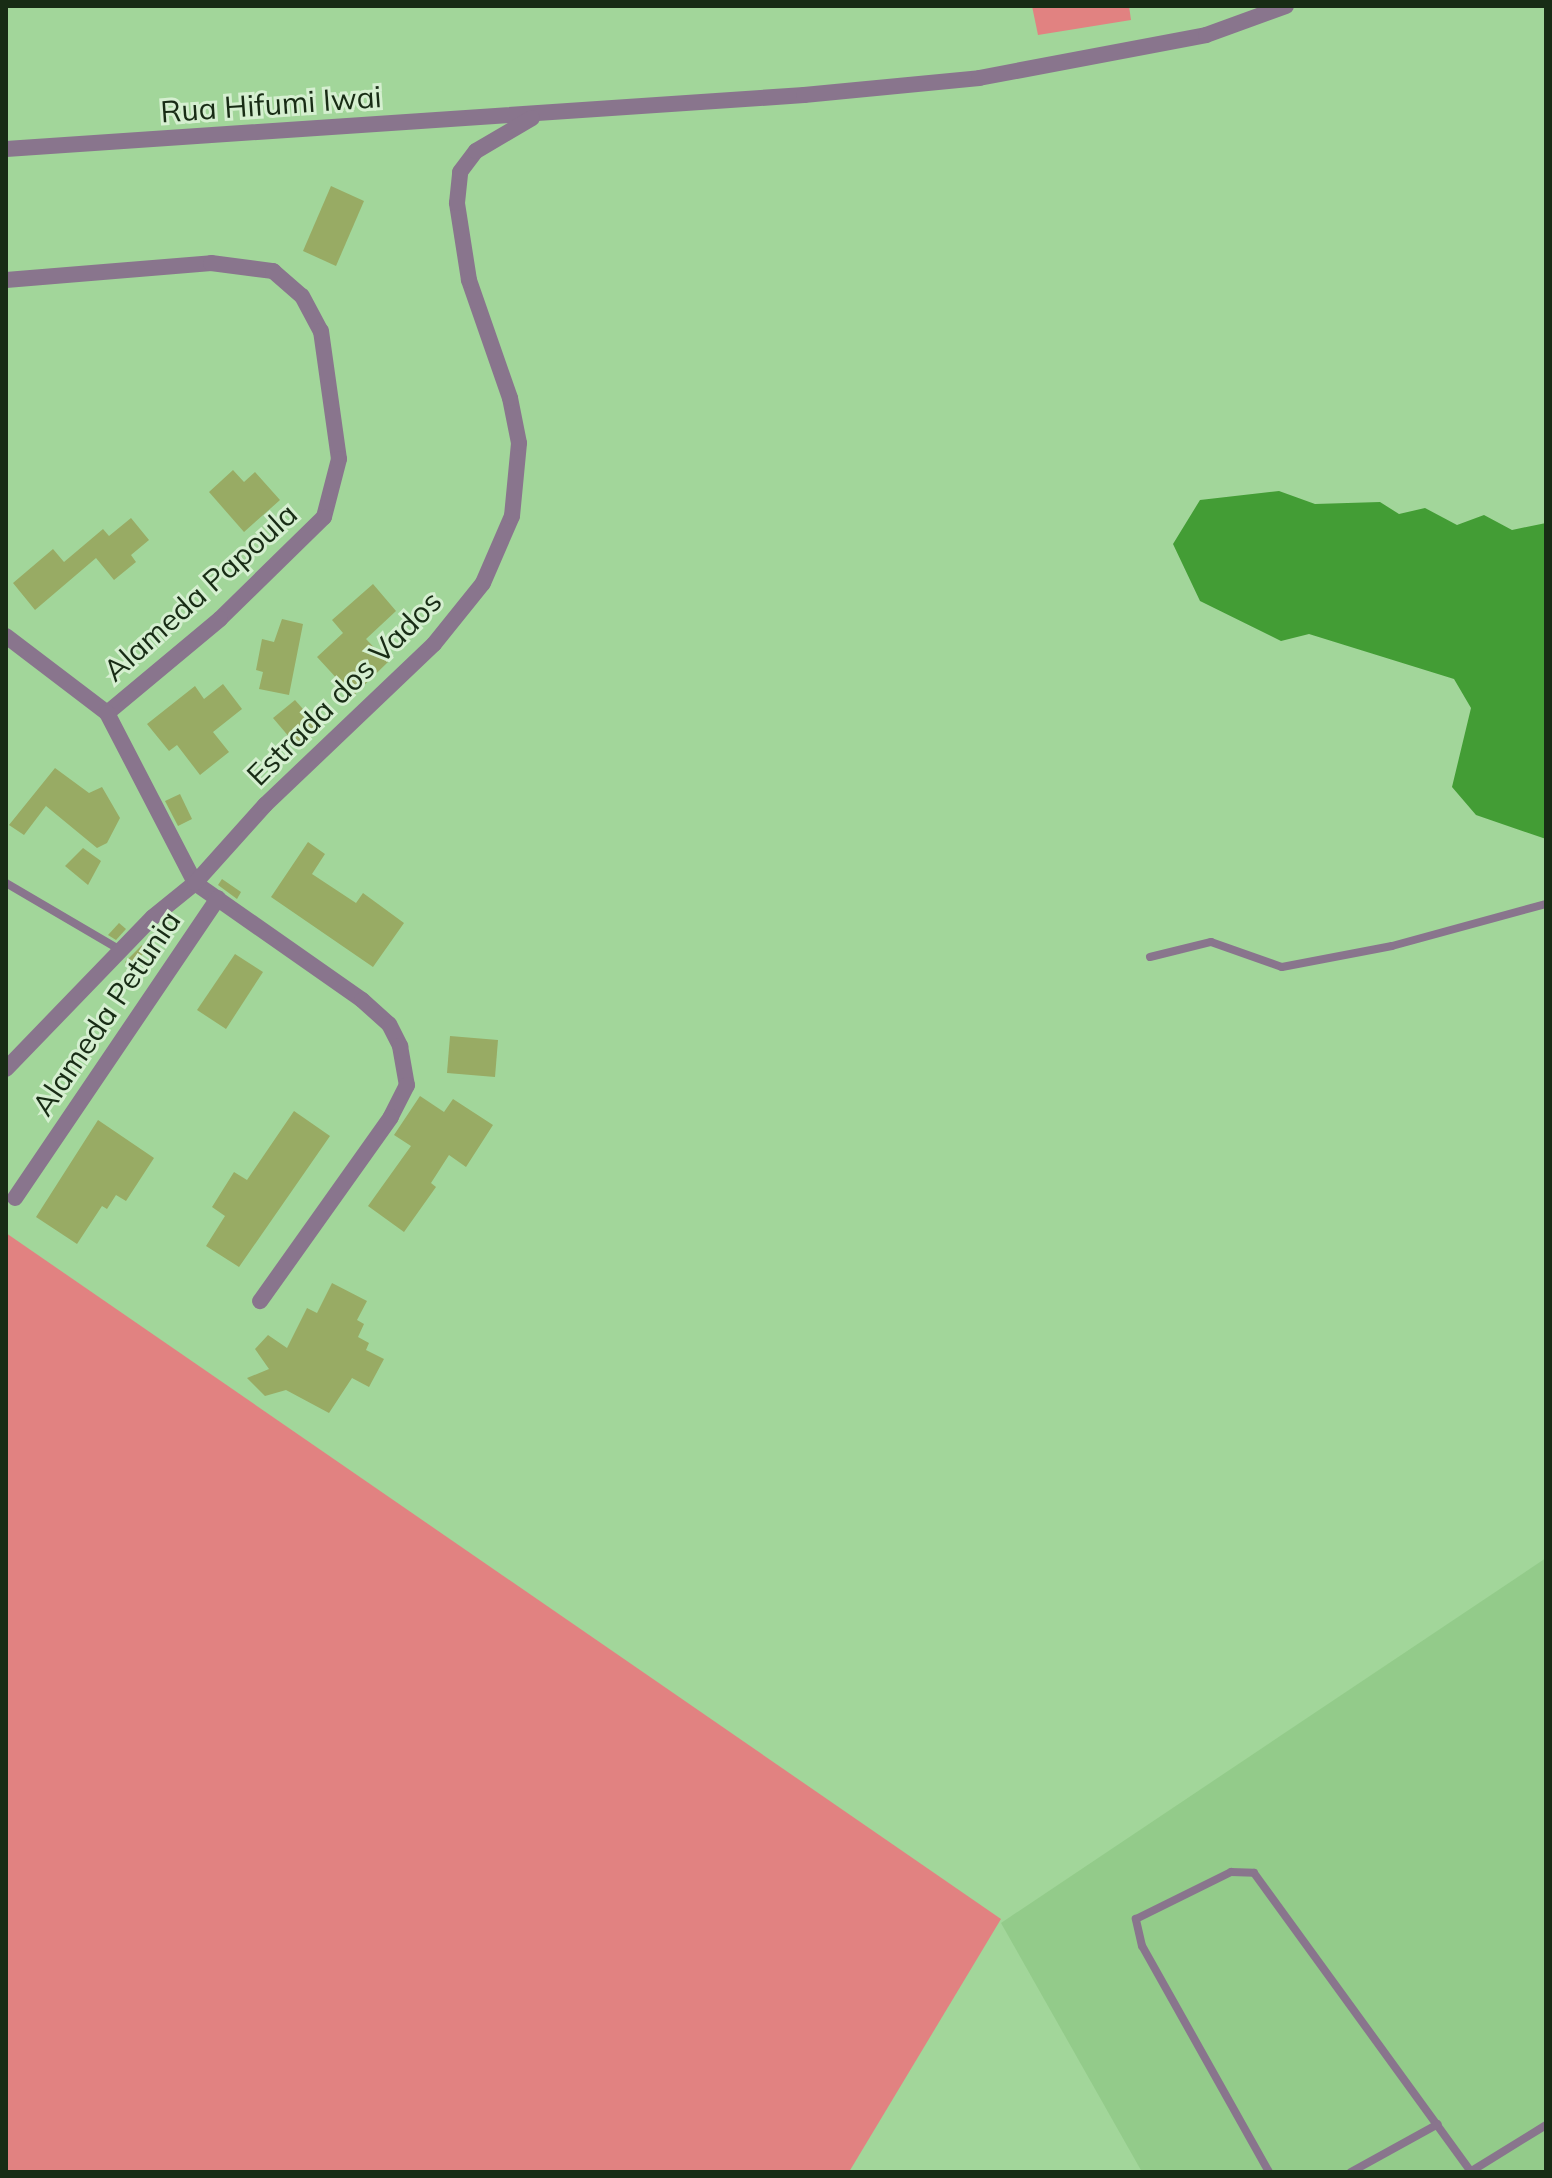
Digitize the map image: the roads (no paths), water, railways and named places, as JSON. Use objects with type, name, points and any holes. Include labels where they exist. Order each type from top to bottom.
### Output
[{"type":"street","name":"Rua Hifumi Iwai","points":[[6,149],[541,114],[979,78],[1206,35],[1286,6]]},
{"type":"street","name":"Estrada dos Vados","points":[[6,1069],[120,950],[195,883],[265,805],[434,644],[463,611],[499,551],[519,480],[519,443],[510,398],[469,280],[457,203],[460,172],[476,151],[541,114]]},
{"type":"street","name":"Alameda Papoula","points":[[6,280],[211,263],[273,271],[302,296],[321,331],[339,459],[324,517],[220,619],[107,713]]},
{"type":"street","points":[[6,636],[107,713],[195,883],[362,1000],[389,1024],[406,1066],[407,1085],[391,1117],[260,1301]]},
{"type":"street","name":"Alameda Petunia","points":[[15,1198],[218,898]]},
{"type":"lane","points":[[6,883],[120,950]]},
{"type":"lane","points":[[1150,957],[1211,942],[1282,967],[1392,946],[1546,904]]},
{"type":"lane","points":[[1269,2172],[1142,1946],[1136,1919],[1231,1872],[1254,1873],[1470,2172],[1546,2125]]},
{"type":"lane","points":[[1351,2172],[1438,2124]]}]
